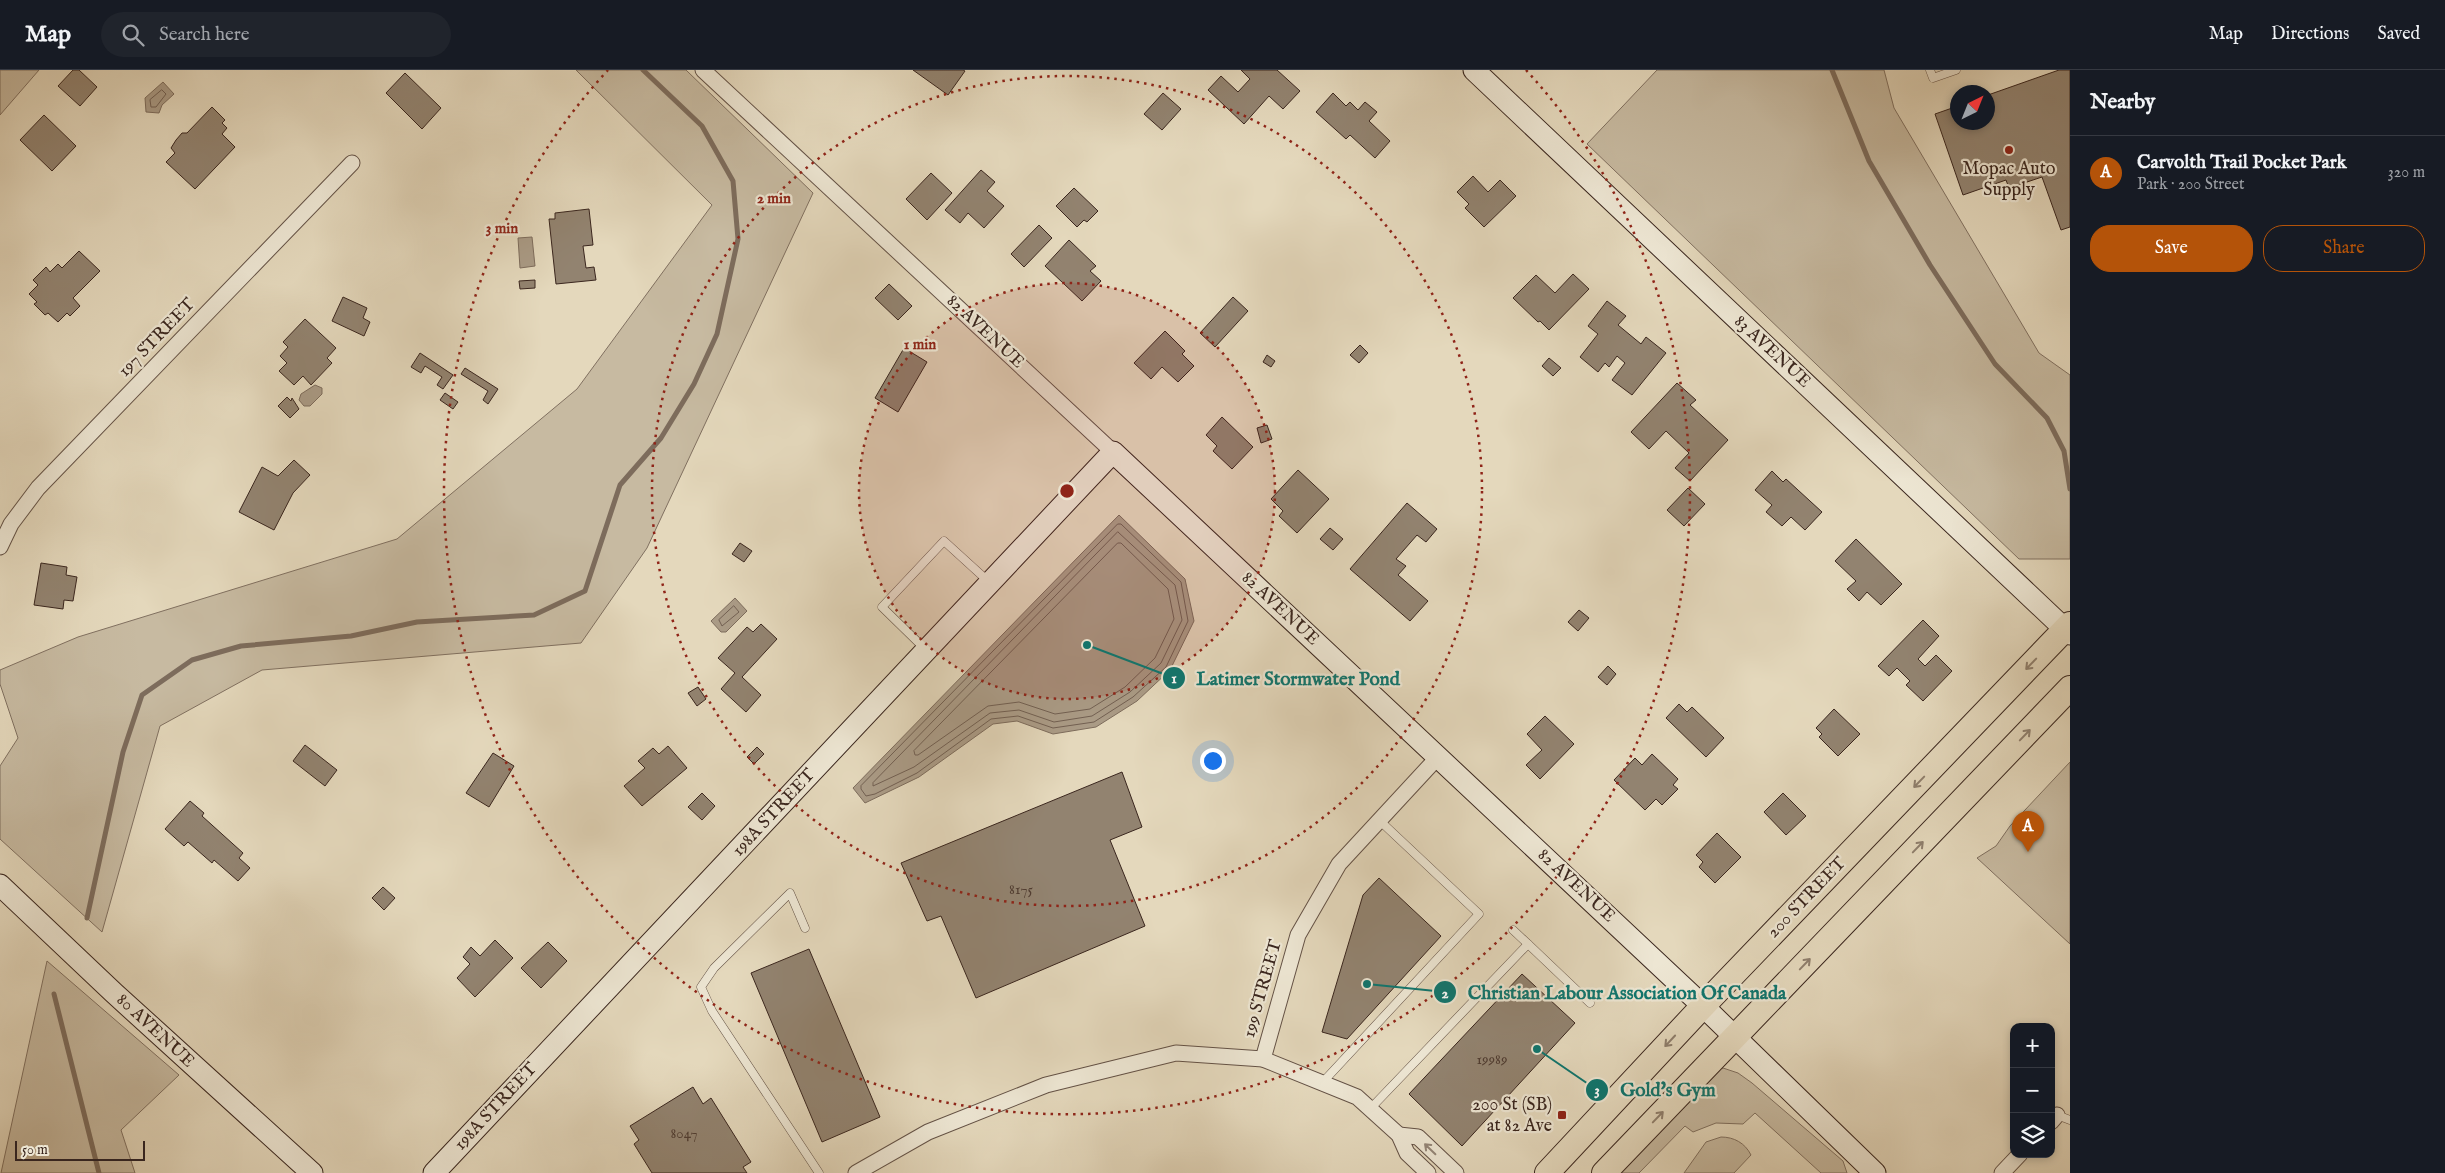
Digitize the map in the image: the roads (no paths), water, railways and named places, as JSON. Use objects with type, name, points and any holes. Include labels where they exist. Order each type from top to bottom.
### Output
[{"type":"main road","name":"200 STREET","points":[[1546,1173],[1703,1006],[2068,629]]},
{"type":"main road","points":[[1604,1173],[2070,688]]},
{"type":"street","name":"82 AVENUE","points":[[703,70],[1703,1006],[1875,1173]]},
{"type":"street","name":"83 AVENUE","points":[[1474,70],[2068,629]]},
{"type":"street","name":"197 STREET","points":[[0,547],[11,524],[38,488],[352,163]]},
{"type":"street","name":"198A STREET","points":[[434,1173],[1113,452]]},
{"type":"street","name":"199 STREET","points":[[856,1173],[928,1132],[1046,1085],[1176,1053],[1263,1059],[1298,934],[1338,864],[1438,757]]},
{"type":"street","name":"80 AVENUE","points":[[0,886],[134,1012],[312,1173]]},
{"type":"street","points":[[1263,1059],[1357,1097],[1400,1135],[1407,1153],[1428,1173]]},
{"type":"street","points":[[1400,1135],[1418,1137],[1456,1173]]},
{"type":"street","points":[[2002,1173],[2016,1158]]},
{"type":"lane","points":[[1930,70],[1933,78],[1956,70]]},
{"type":"lane","points":[[926,651],[882,607],[944,541],[990,583]]},
{"type":"lane","points":[[1322,1083],[1478,914],[1379,820]]},
{"type":"lane","points":[[805,928],[790,893],[714,968],[701,988],[712,1011],[819,1173]]},
{"type":"lane","points":[[1513,930],[1590,1003]]},
{"type":"lane","points":[[1370,1109],[1528,944]]},
{"type":"water","points":[[163,82],[174,94],[162,105],[159,113],[146,112],[145,98]]},
{"type":"water","points":[[532,237],[535,266],[520,268],[518,238]]},
{"type":"water","points":[[315,385],[322,388],[322,394],[310,406],[304,406],[299,400],[301,394]]},
{"type":"water","points":[[1119,515],[1185,579],[1194,621],[1170,670],[1137,701],[1096,727],[1053,734],[1017,721],[993,724],[919,777],[865,803],[853,788]]},
{"type":"water","points":[[735,598],[747,611],[726,632],[721,632],[711,621]]},
{"type":"waterway","points":[[87,918],[123,752],[142,695],[192,660],[241,646],[351,636],[417,622],[534,615],[585,591],[620,485],[661,438],[694,384],[717,334],[738,239],[733,181],[702,126],[643,70]]},
{"type":"waterway","points":[[1832,70],[1869,161],[1930,265],[1995,364],[2047,418],[2064,451],[2070,489]]},
{"type":"waterway","points":[[54,994],[99,1173]]},
{"type":"place","name":"Mopac Auto Supply","points":[[2009,150]]},
{"type":"place","name":"Latimer Stormwater Pond","points":[[1087,645]]},
{"type":"place","name":"Carvolth Trail Pocket Park","points":[[2028,852]]},
{"type":"place","name":"Christian Labour Association Of Canada","points":[[1367,984]]},
{"type":"place","name":"Gold's Gym","points":[[1537,1049]]},
{"type":"place","name":"200 St (SB) at 82 Ave","points":[[1562,1115]]}]
